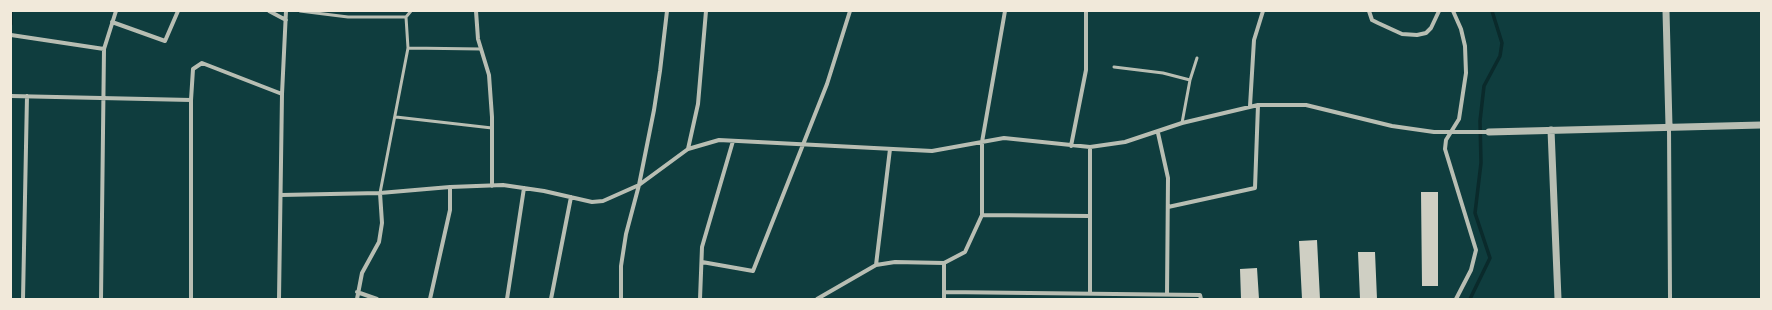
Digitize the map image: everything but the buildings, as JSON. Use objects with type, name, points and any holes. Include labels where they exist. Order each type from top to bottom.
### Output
[{"type":"street","points":[[101,299],[104,49],[116,11]]},
{"type":"street","points":[[112,22],[165,42],[178,11]]},
{"type":"street","points":[[269,11],[286,20]]},
{"type":"street","points":[[279,299],[282,94],[286,11]]},
{"type":"street","points":[[476,11],[478,39],[489,74],[492,128],[492,186]]},
{"type":"street","points":[[621,299],[622,266],[626,234],[639,185],[660,71],[667,11]]},
{"type":"street","points":[[688,149],[698,104],[706,11]]},
{"type":"street","points":[[702,262],[753,271],[827,84],[850,11]]},
{"type":"street","points":[[817,299],[876,265],[896,262],[944,263],[965,252],[982,215],[982,142],[1005,11]]},
{"type":"street","points":[[1071,146],[1086,70],[1086,11]]},
{"type":"street","points":[[1250,106],[1254,40],[1263,11]]},
{"type":"street","points":[[1369,11],[1372,20],[1378,24],[1402,34],[1416,35],[1426,33],[1431,28],[1438,11]]},
{"type":"street","points":[[1453,11],[1461,29],[1465,46],[1466,73],[1459,119],[1446,140],[1445,149],[1476,250],[1471,270],[1456,299]]},
{"type":"street","points":[[1666,11],[1669,126],[1670,299]]},
{"type":"street","points":[[13,35],[104,49]]},
{"type":"street","points":[[191,299],[191,100],[193,69],[202,63],[282,94]]},
{"type":"street","points":[[11,96],[103,96],[191,100]]},
{"type":"street","points":[[23,299],[27,96]]},
{"type":"street","points":[[1168,207],[1255,188],[1258,105]]},
{"type":"street","points":[[281,195],[380,193],[450,187],[492,186],[524,188],[592,202],[603,201],[639,185],[688,149],[719,140],[932,151],[1004,138],[1090,147],[1125,142],[1158,133],[1182,123],[1258,105],[1306,105],[1392,126],[1434,132],[1474,133],[1761,124]]},
{"type":"street","points":[[1551,130],[1558,299]]},
{"type":"street","points":[[1158,133],[1168,178],[1167,295]]},
{"type":"street","points":[[700,299],[702,247],[733,141]]},
{"type":"street","points":[[1090,147],[1090,294]]},
{"type":"street","points":[[876,265],[890,149]]},
{"type":"street","points":[[430,299],[450,210],[450,187]]},
{"type":"street","points":[[507,299],[524,188]]},
{"type":"street","points":[[357,299],[357,292],[362,273],[379,242],[382,223],[380,193]]},
{"type":"street","points":[[551,299],[571,197]]},
{"type":"street","points":[[982,215],[1089,216]]},
{"type":"street","points":[[944,263],[944,299]]},
{"type":"street","points":[[357,292],[377,299]]},
{"type":"street","points":[[944,292],[1200,295],[1201,299]]},
{"type":"lane","points":[[300,11],[348,17],[406,17]]},
{"type":"lane","points":[[380,193],[396,117],[408,48],[406,17],[411,11]]},
{"type":"lane","points":[[408,48],[481,49]]},
{"type":"lane","points":[[1182,123],[1190,80],[1197,58]]},
{"type":"lane","points":[[1114,67],[1163,73],[1190,80]]},
{"type":"lane","points":[[396,117],[492,128]]},
{"type":"waterway","points":[[11,11],[11,24]]},
{"type":"waterway","points":[[1470,299],[1490,258],[1475,213],[1481,163],[1480,121],[1484,86],[1500,56],[1502,43],[1492,11]]}]
